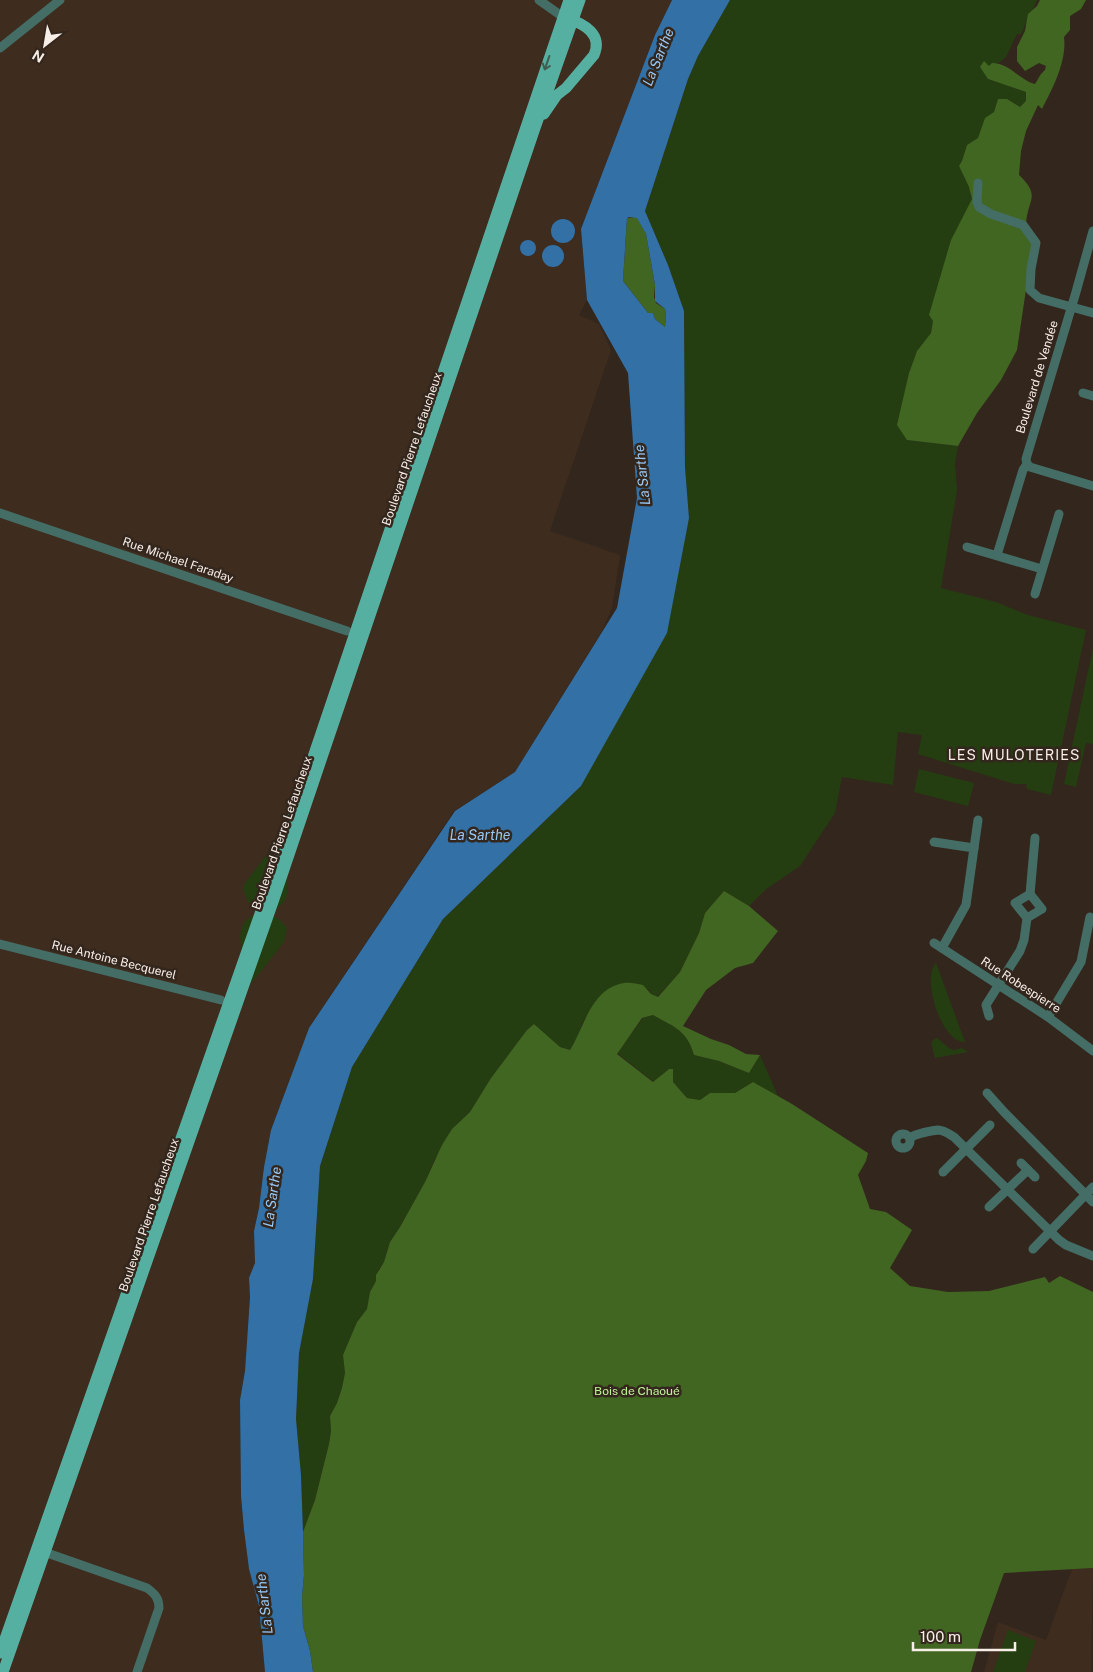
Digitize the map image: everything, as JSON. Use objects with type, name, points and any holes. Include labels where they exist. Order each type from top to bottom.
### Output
[{"type":"main road","name":"Boulevard Pierre Lefaucheux","points":[[3,1672],[535,128],[568,18],[569,0]]},
{"type":"main road","name":"Boulevard Pierre Lefaucheux","points":[[0,1654],[265,912],[568,18],[580,0]]},
{"type":"main road","points":[[535,128],[550,104],[594,55],[596,50],[597,40],[592,32],[568,18]]},
{"type":"street","points":[[0,48],[60,0]]},
{"type":"street","points":[[539,0],[568,18]]},
{"type":"street","points":[[978,183],[977,202],[979,207],[991,214],[1023,225],[1036,243],[1031,269],[1030,290],[1039,298],[1093,313]]},
{"type":"street","name":"Boulevard de Vendée","points":[[997,555],[1023,470],[1027,464],[1026,459],[1092,242],[1093,231]]},
{"type":"street","points":[[1084,394],[1093,396]]},
{"type":"street","points":[[1027,464],[1030,467],[1047,473],[1093,486]]},
{"type":"street","name":"Rue Michael Faraday","points":[[0,513],[347,631]]},
{"type":"street","points":[[1035,594],[1059,514]]},
{"type":"street","points":[[967,547],[1042,569]]},
{"type":"street","points":[[934,842],[974,848],[978,820]]},
{"type":"street","points":[[1027,918],[1042,908],[1030,894],[1035,838]]},
{"type":"street","name":"Rue Robespierre","points":[[974,848],[966,905],[938,946],[1048,1017],[1093,1051]]},
{"type":"street","points":[[989,1016],[986,1005],[1020,951],[1024,940],[1027,918],[1015,904],[1030,894]]},
{"type":"street","points":[[1048,1017],[1081,962],[1090,917]]},
{"type":"street","name":"Rue Antoine Becquerel","points":[[0,944],[221,1000]]},
{"type":"street","points":[[987,1093],[1090,1199]]},
{"type":"street","points":[[943,1172],[990,1125]]},
{"type":"street","points":[[910,1138],[915,1135],[938,1130],[954,1137],[1050,1232],[1066,1245],[1093,1256]]},
{"type":"street","points":[[1021,1163],[1034,1177]]},
{"type":"street","points":[[989,1207],[1028,1170]]},
{"type":"street","points":[[1033,1248],[1090,1199],[1093,1187]]},
{"type":"street","points":[[50,1554],[147,1588],[155,1594],[159,1600],[159,1608],[137,1672]]},
{"type":"shaded area","points":[[0,0],[672,0],[655,35],[581,229],[587,300],[579,315],[599,324],[611,350],[550,531],[620,555],[612,608],[602,631],[515,772],[454,811],[309,1028],[271,1130],[254,1231],[255,1263],[249,1281],[250,1297],[245,1371],[240,1400],[241,1496],[244,1530],[249,1569],[259,1606],[265,1672],[0,1672]]},
{"type":"shaded area","points":[[1093,1568],[1091,1672],[984,1672],[998,1622],[1046,1640],[1072,1569]]},
{"type":"green space","points":[[730,0],[1037,0],[1021,34],[1017,34],[1006,57],[999,63],[992,63],[988,79],[1026,92],[1027,101],[1020,107],[1007,99],[998,99],[994,112],[985,119],[978,139],[967,145],[959,166],[969,187],[972,199],[933,321],[931,333],[917,351],[909,373],[906,389],[907,440],[958,446],[955,464],[957,490],[941,588],[996,602],[1028,615],[1086,630],[1051,795],[1027,789],[1026,784],[1014,784],[918,754],[922,735],[898,732],[893,785],[842,777],[835,813],[800,866],[765,890],[749,906],[724,891],[705,913],[699,933],[680,972],[657,997],[651,994],[648,989],[596,1000],[570,1050],[560,1047],[534,1024],[527,1030],[491,1078],[470,1112],[452,1129],[425,1182],[390,1242],[384,1262],[379,1269],[376,1281],[370,1292],[367,1309],[357,1322],[343,1355],[345,1373],[342,1388],[330,1416],[331,1431],[329,1444],[315,1500],[303,1532],[301,1475],[296,1419],[299,1352],[313,1279],[320,1166],[352,1067],[443,919],[581,786],[689,518],[685,467],[684,311],[668,265],[645,211],[688,79],[698,56]]},
{"type":"green space","points":[[1040,0],[1086,0],[1081,9],[1070,16],[1070,30],[1064,37],[1063,55],[1058,74],[1042,109],[1038,105],[1026,131],[1021,151],[1019,175],[1026,182],[1032,194],[1026,225],[1034,236],[1017,350],[1001,380],[977,413],[958,446],[907,440],[897,425],[909,373],[917,351],[931,333],[933,321],[929,315],[951,240],[972,199],[969,187],[959,166],[967,145],[978,138],[985,118],[994,112],[998,99],[1007,99],[1020,107],[1026,101],[1026,92],[988,79],[980,67],[984,61],[989,66],[992,63],[998,64],[1035,84],[1046,66],[1039,63],[1025,71],[1017,61],[1017,47],[1025,31],[1028,14],[1037,6]]},
{"type":"green space","points":[[637,217],[646,234],[655,285],[654,297],[656,303],[665,309],[665,327],[655,319],[653,313],[648,313],[623,281],[627,218]]},
{"type":"green space","points":[[1093,648],[1093,744],[1086,743],[1076,787],[1064,784]]},
{"type":"green space","points":[[919,769],[974,783],[968,806],[914,792]]},
{"type":"green space","points":[[290,824],[261,911],[248,902],[243,889],[245,883]]},
{"type":"green space","points":[[285,869],[287,895],[282,904],[270,913],[287,928],[284,942],[255,979],[243,990]]},
{"type":"green space","name":"Bois de Chaoué","points":[[724,891],[749,906],[778,931],[753,963],[735,968],[706,990],[683,1026],[746,1054],[760,1055],[749,1073],[719,1061],[694,1055],[688,1040],[679,1030],[653,1015],[642,1018],[617,1054],[653,1082],[669,1069],[673,1069],[673,1082],[687,1098],[700,1100],[710,1093],[735,1093],[753,1082],[792,1104],[868,1153],[858,1175],[870,1209],[886,1212],[912,1230],[890,1268],[910,1286],[948,1292],[989,1291],[1045,1277],[1049,1283],[1060,1276],[1093,1292],[1093,1568],[1004,1573],[980,1640],[971,1672],[313,1672],[310,1651],[303,1626],[303,1532],[315,1500],[329,1444],[331,1431],[330,1416],[342,1388],[345,1373],[343,1355],[357,1322],[367,1309],[370,1292],[376,1281],[376,1275],[384,1262],[390,1242],[425,1182],[442,1145],[452,1129],[470,1112],[491,1078],[527,1030],[534,1024],[560,1047],[570,1050],[596,1001],[613,986],[626,983],[643,985],[651,994],[658,997],[680,972],[699,933],[705,913]]},
{"type":"green space","points":[[260,911],[244,960],[241,941],[242,927],[247,919]]},
{"type":"green space","points":[[936,963],[965,1042],[956,1039],[948,1032],[936,1008],[931,981],[932,970]]},
{"type":"green space","points":[[653,1015],[679,1030],[688,1040],[694,1055],[719,1061],[749,1073],[760,1055],[778,1096],[753,1082],[735,1093],[710,1093],[700,1100],[687,1098],[673,1082],[668,1069],[654,1082],[617,1053],[643,1018]]},
{"type":"green space","points":[[937,1038],[949,1048],[954,1050],[962,1048],[968,1052],[935,1058],[931,1043]]},
{"type":"green space","points":[[1008,1630],[1036,1641],[1025,1672],[993,1672]]},
{"type":"water","name":"La Sarthe","points":[[672,0],[730,0],[698,56],[688,79],[645,211],[668,265],[684,311],[685,467],[689,518],[667,633],[581,786],[443,919],[352,1067],[320,1166],[313,1279],[299,1353],[296,1419],[301,1475],[303,1532],[303,1626],[310,1651],[313,1672],[265,1672],[259,1606],[249,1569],[244,1530],[241,1496],[240,1400],[245,1371],[250,1297],[249,1278],[255,1263],[254,1231],[271,1130],[309,1028],[455,811],[515,772],[617,608],[637,498],[628,373],[587,300],[581,229],[655,35]],"holes":[[[627,218],[637,218],[646,234],[655,285],[655,301],[665,309],[665,327],[655,319],[653,313],[648,313],[623,281]]]},
{"type":"water","points":[[563,219],[568,220],[574,226],[574,236],[568,242],[563,243],[558,242],[552,236],[551,231],[552,226],[558,220]]},
{"type":"water","points":[[528,240],[536,248],[528,256],[520,248]]},
{"type":"water","points":[[549,245],[557,245],[564,252],[564,260],[557,267],[549,267],[542,260],[542,252]]},
{"type":"district","name":"LES MULOTERIES","points":[[1014,755]]}]
